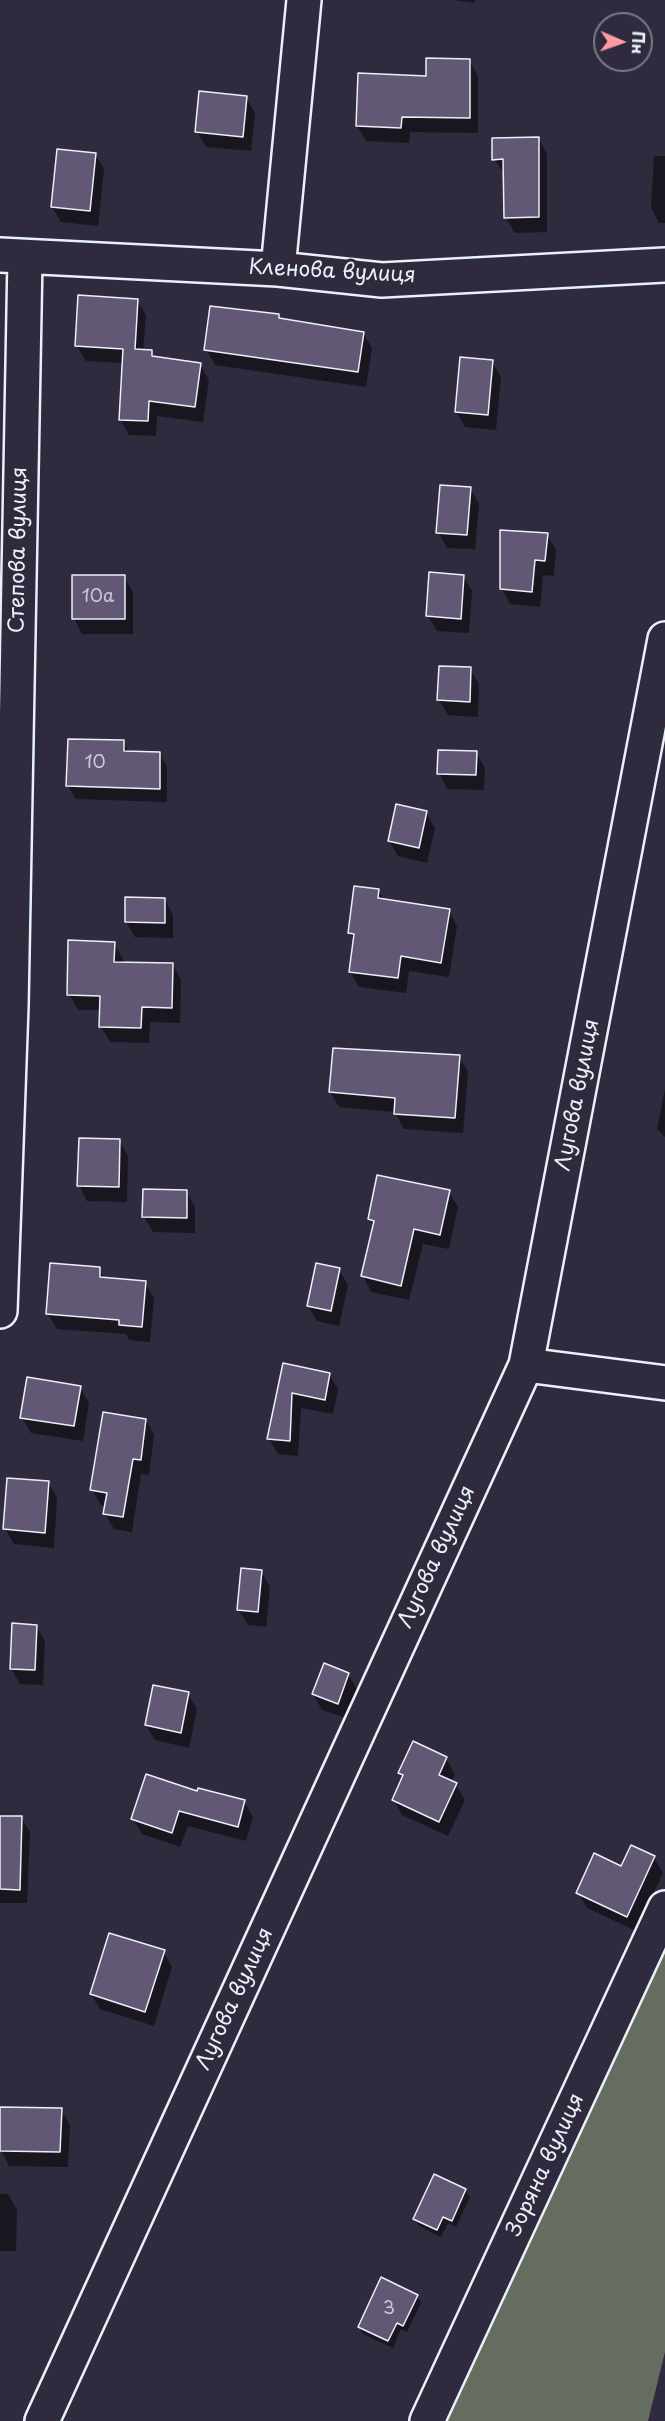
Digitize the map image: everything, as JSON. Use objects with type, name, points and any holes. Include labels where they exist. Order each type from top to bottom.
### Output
[{"type":"street","points":[[278,269],[304,0]]},
{"type":"street","name":"Кленова вулиця","points":[[12,256],[278,269],[382,280],[665,265]]},
{"type":"street","name":"Степова вулиця","points":[[0,1311],[11,1006],[12,256]]},
{"type":"street","name":"Лугова вулиця","points":[[42,2421],[526,1365],[665,639]]},
{"type":"street","points":[[526,1365],[665,1383]]},
{"type":"street","name":"Зоряна вулиця","points":[[427,2421],[665,1908]]},
{"type":"shaded area","points":[[665,1933],[665,2352],[648,2421],[438,2421]]},
{"type":"building","points":[[426,58],[470,59],[470,118],[402,117],[401,128],[356,126],[358,73],[426,76]]},
{"type":"building","points":[[199,91],[247,96],[243,137],[195,132]]},
{"type":"building","points":[[539,137],[539,217],[504,218],[503,159],[492,160],[492,138]]},
{"type":"building","points":[[57,149],[96,153],[90,211],[51,207]]},
{"type":"building","points":[[78,295],[138,299],[135,349],[152,350],[152,356],[201,363],[195,407],[149,401],[148,421],[119,420],[123,349],[75,346]]},
{"type":"building","points":[[210,306],[279,314],[279,318],[364,332],[358,372],[204,350]]},
{"type":"building","points":[[460,357],[493,360],[488,415],[455,412]]},
{"type":"building","points":[[440,485],[471,487],[467,535],[436,533]]},
{"type":"building","points":[[500,530],[548,533],[545,561],[535,560],[532,592],[500,589]]},
{"type":"building","points":[[429,572],[464,575],[461,619],[426,616]]},
{"type":"building","points":[[72,575],[125,575],[125,619],[72,619]]},
{"type":"building","points":[[439,666],[471,667],[470,702],[437,700]]},
{"type":"building","points":[[68,739],[124,740],[124,751],[160,752],[160,789],[66,786]]},
{"type":"building","points":[[438,750],[477,751],[476,775],[437,774]]},
{"type":"building","points":[[396,804],[427,811],[419,848],[388,841]]},
{"type":"building","points":[[354,886],[379,889],[378,898],[450,909],[441,963],[401,956],[398,978],[349,972],[354,934],[348,933]]},
{"type":"building","points":[[125,897],[165,898],[165,923],[125,922]]},
{"type":"building","points":[[68,940],[115,942],[114,962],[173,963],[172,1008],[142,1007],[141,1028],[99,1027],[100,996],[67,995]]},
{"type":"building","points":[[333,1048],[460,1055],[455,1118],[394,1114],[395,1098],[329,1092]]},
{"type":"building","points":[[79,1138],[120,1139],[119,1187],[77,1186]]},
{"type":"building","points":[[377,1175],[450,1190],[440,1235],[414,1229],[401,1286],[361,1276],[374,1221],[368,1219]]},
{"type":"building","points":[[143,1189],[187,1190],[187,1218],[142,1217]]},
{"type":"building","points":[[50,1263],[100,1267],[100,1277],[146,1281],[142,1327],[119,1325],[119,1320],[46,1314]]},
{"type":"building","points":[[316,1263],[340,1268],[331,1311],[307,1306]]},
{"type":"building","points":[[283,1363],[330,1373],[325,1400],[292,1393],[290,1441],[267,1439]]},
{"type":"building","points":[[27,1377],[81,1386],[74,1426],[20,1418]]},
{"type":"building","points":[[103,1412],[146,1419],[141,1460],[133,1459],[123,1517],[103,1514],[107,1493],[90,1490]]},
{"type":"building","points":[[7,1478],[49,1481],[45,1533],[3,1529]]},
{"type":"building","points":[[241,1568],[262,1570],[258,1612],[237,1610]]},
{"type":"building","points":[[12,1623],[37,1625],[35,1670],[10,1669]]},
{"type":"building","points":[[324,1663],[349,1673],[338,1704],[312,1694]]},
{"type":"building","points":[[153,1685],[189,1692],[181,1733],[145,1725]]},
{"type":"building","points":[[413,1741],[447,1757],[439,1775],[457,1783],[439,1822],[392,1800],[403,1775],[398,1773]]},
{"type":"building","points":[[146,1774],[197,1791],[198,1788],[245,1800],[238,1827],[179,1811],[172,1833],[131,1819]]},
{"type":"building","points":[[0,1816],[22,1816],[20,1890],[0,1889]]},
{"type":"building","points":[[631,1845],[655,1856],[627,1917],[576,1893],[594,1853],[621,1866]]},
{"type":"building","points":[[109,1933],[165,1950],[145,2012],[90,1994]]},
{"type":"building","points":[[0,2107],[62,2108],[60,2152],[0,2151]]},
{"type":"building","points":[[434,2174],[466,2189],[452,2221],[443,2217],[437,2230],[413,2219]]},
{"type":"building","points":[[381,2277],[418,2295],[403,2326],[397,2323],[388,2341],[358,2327]]}]
